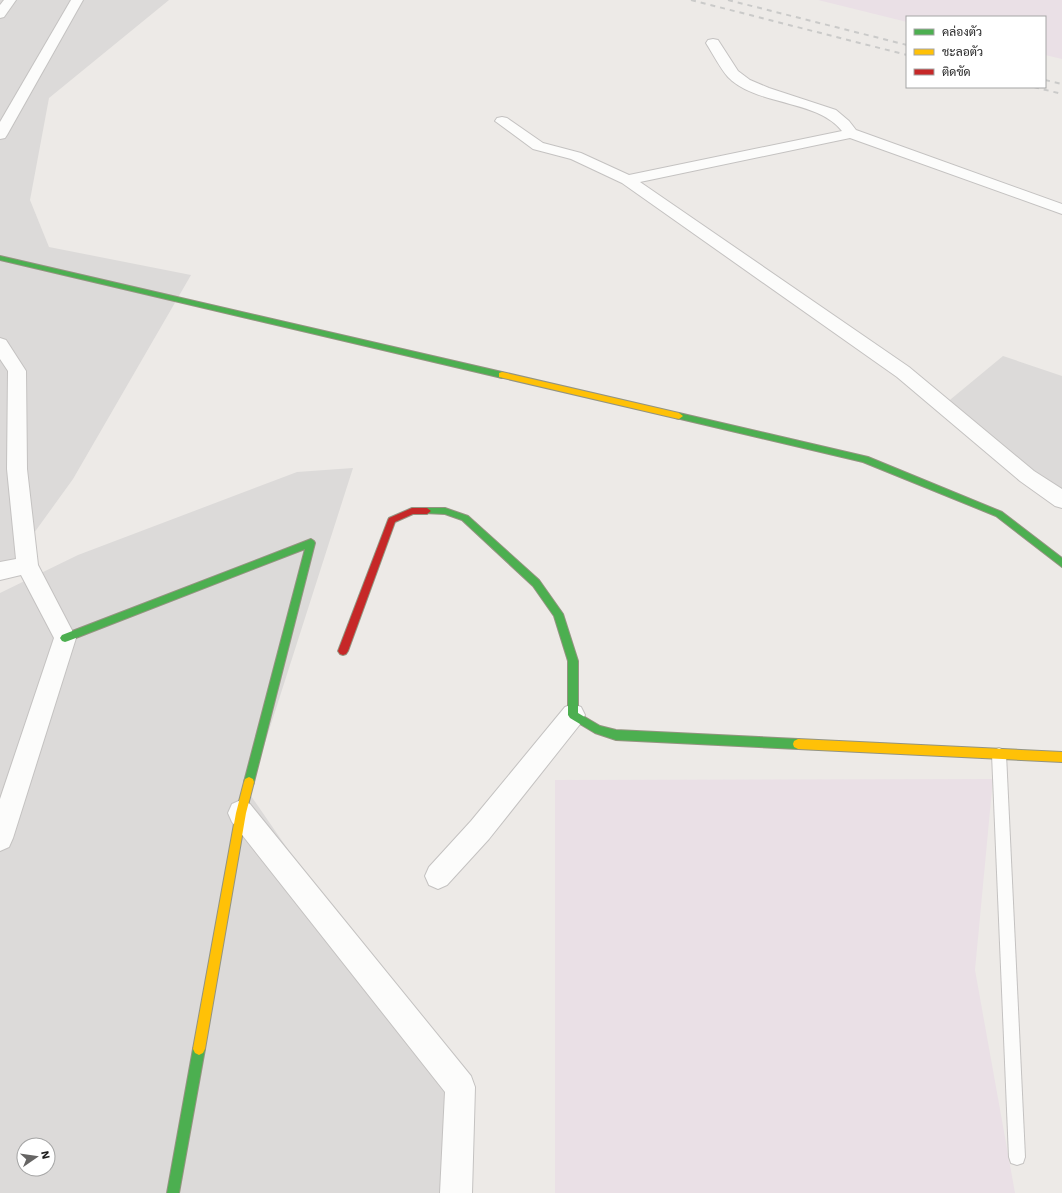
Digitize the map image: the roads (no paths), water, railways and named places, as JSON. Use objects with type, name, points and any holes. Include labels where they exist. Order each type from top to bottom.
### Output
[{"type":"street","points":[[0,14],[10,0]]},
{"type":"street","points":[[0,135],[77,0]]},
{"type":"street","points":[[713,42],[733,74],[744,83],[831,113],[844,124],[851,133]]},
{"type":"street","points":[[502,121],[538,146],[576,156],[627,180],[903,372],[1027,476],[1062,500]]},
{"type":"street","points":[[627,180],[851,133],[1062,209]]},
{"type":"street","points":[[0,258],[865,459],[999,514],[1062,563]]},
{"type":"street","points":[[0,344],[18,371],[17,470],[27,565],[65,638],[0,838]]},
{"type":"street","points":[[343,651],[392,520],[412,511],[446,510],[465,518],[536,583],[558,614],[573,661],[573,715],[480,830],[438,876]]},
{"type":"street","points":[[65,638],[311,543],[241,813],[173,1193]]},
{"type":"street","points":[[0,571],[27,565]]},
{"type":"street","points":[[573,715],[598,730],[616,735],[1062,757]]},
{"type":"street","points":[[241,813],[460,1087],[456,1193]]},
{"type":"lane","points":[[999,754],[1017,1157]]},
{"type":"railway","points":[[691,0],[906,55]]},
{"type":"railway","points":[[728,0],[906,45]]},
{"type":"railway","points":[[1046,80],[1062,84]]},
{"type":"railway","points":[[1038,88],[1062,94]]}]
